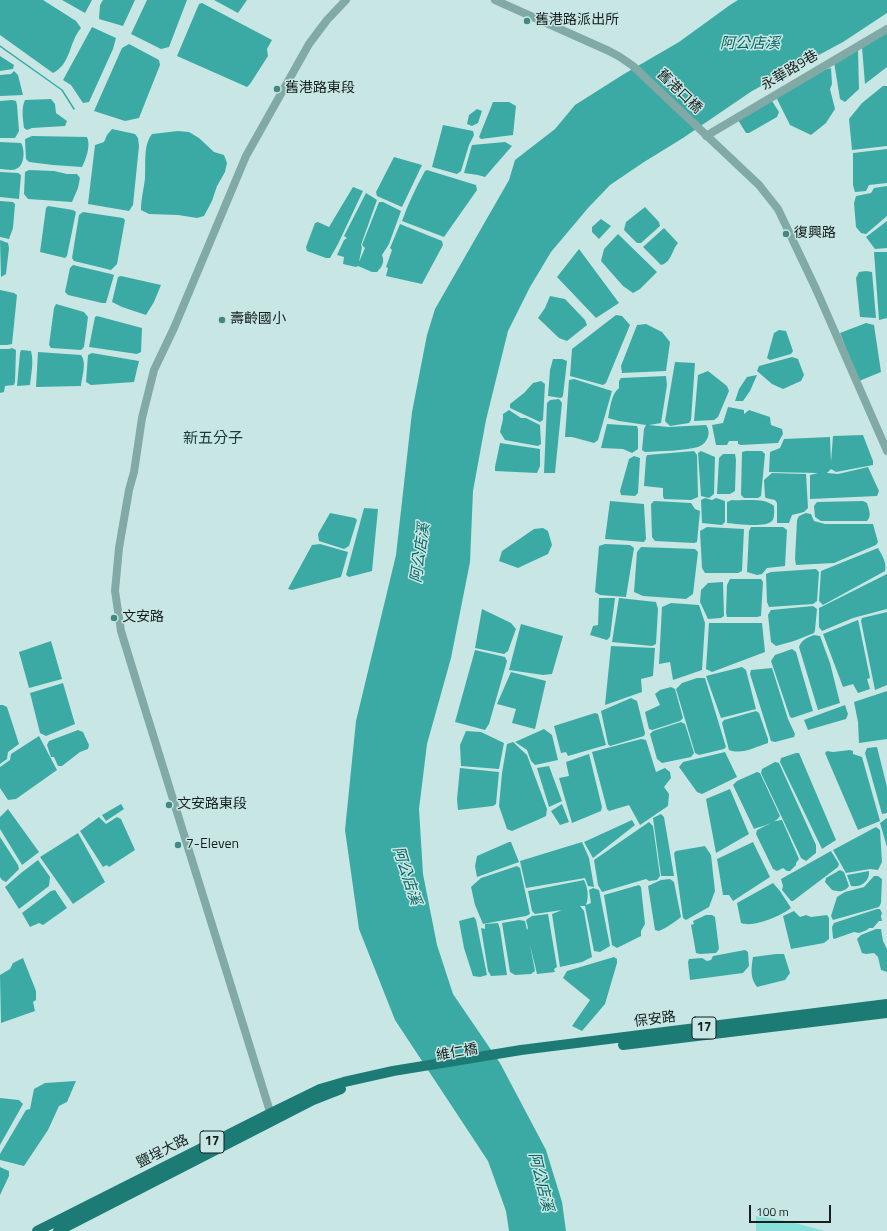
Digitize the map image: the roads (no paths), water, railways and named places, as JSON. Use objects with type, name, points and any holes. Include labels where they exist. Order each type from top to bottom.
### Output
[{"type":"main road","name":"保安路","points":[[522,1053],[887,1004]]},
{"type":"main road","name":"保安路","points":[[522,1053],[670,1040],[887,1013]]},
{"type":"main road","name":"維仁橋","points":[[394,1074],[522,1053]]},
{"type":"main road","name":"鹽埕大路","points":[[37,1231],[79,1215],[272,1117],[339,1090],[394,1074]]},
{"type":"main road","name":"鹽埕大路","points":[[58,1231],[79,1215]]},
{"type":"street","points":[[272,1117],[188,852],[121,631],[115,591],[119,548],[129,490],[134,472],[142,418],[154,370],[174,328],[246,156],[300,58],[317,34],[346,0]]},
{"type":"street","name":"舊港口橋","points":[[495,0],[620,57],[636,69],[705,135]]},
{"type":"street","name":"永華路9巷","points":[[705,135],[887,28]]},
{"type":"street","points":[[705,135],[759,185],[778,209],[816,289],[887,451]]},
{"type":"water","points":[[0,0],[43,0],[76,21],[81,28],[74,40],[67,58],[59,69],[53,73],[0,35]]},
{"type":"water","points":[[62,0],[92,0],[85,13]]},
{"type":"water","points":[[103,0],[135,0],[123,26],[99,19],[100,5]]},
{"type":"water","points":[[147,0],[187,0],[169,47],[161,49],[131,34]]},
{"type":"water","points":[[214,0],[247,0],[238,13]]},
{"type":"water","name":"阿公店溪","points":[[738,0],[887,0],[887,13],[843,42],[752,91],[610,185],[588,208],[551,252],[530,287],[508,331],[486,420],[473,491],[470,562],[451,658],[427,744],[419,809],[423,874],[437,945],[453,994],[500,1063],[546,1150],[562,1202],[566,1231],[509,1231],[506,1211],[488,1161],[395,1020],[359,929],[345,830],[356,721],[396,555],[412,412],[427,335],[435,309],[509,180],[515,160],[555,129],[575,105],[679,42]]},
{"type":"water","points":[[202,3],[272,40],[267,49],[268,56],[247,87],[177,56],[199,4]]},
{"type":"water","points":[[92,27],[116,38],[113,49],[89,102],[83,103],[71,85],[63,80]]},
{"type":"water","points":[[887,32],[887,67],[865,84],[862,47]]},
{"type":"water","points":[[129,44],[159,60],[160,65],[139,118],[125,121],[94,111],[122,48]]},
{"type":"water","points":[[858,50],[859,89],[845,102],[840,99],[834,62]]},
{"type":"water","points":[[0,56],[14,65],[13,69],[0,71]]},
{"type":"water","points":[[831,68],[832,84],[830,89],[835,109],[826,123],[811,135],[790,125],[776,97],[821,71]]},
{"type":"water","points":[[14,71],[18,75],[23,95],[0,96],[0,75],[11,74]]},
{"type":"water","points":[[883,86],[887,86],[887,146],[852,150],[849,119],[862,103]]},
{"type":"water","points":[[51,99],[55,104],[56,113],[67,121],[65,126],[32,128],[27,130],[24,128],[23,110],[25,100]]},
{"type":"water","points":[[0,101],[16,101],[17,105],[19,131],[15,138],[0,138]]},
{"type":"water","points":[[772,101],[779,112],[777,117],[749,133],[746,133],[738,120]]},
{"type":"water","points":[[493,102],[509,102],[516,106],[513,135],[481,139],[479,137]]},
{"type":"water","points":[[477,109],[482,111],[478,123],[472,126],[467,124],[469,115]]},
{"type":"water","points":[[443,125],[473,131],[474,135],[469,145],[461,171],[457,174],[432,167]]},
{"type":"water","points":[[112,129],[135,134],[138,138],[139,146],[133,205],[129,211],[88,204],[95,145],[104,142]]},
{"type":"water","points":[[178,131],[189,132],[199,138],[214,152],[224,155],[227,163],[225,172],[204,216],[197,218],[178,215],[149,214],[141,210],[145,178],[146,149],[149,138],[152,134]]},
{"type":"water","points":[[32,136],[87,137],[88,148],[82,167],[29,162],[26,159],[25,139]]},
{"type":"water","points":[[0,142],[21,143],[23,149],[23,161],[19,167],[13,170],[0,169]]},
{"type":"water","points":[[505,142],[512,146],[485,177],[464,173],[472,145]]},
{"type":"water","points":[[887,149],[887,183],[869,185],[866,191],[855,192],[853,185],[853,153]]},
{"type":"water","points":[[394,157],[422,165],[402,207],[377,196],[376,192]]},
{"type":"water","points":[[29,170],[77,174],[80,178],[78,188],[72,202],[28,199],[24,194],[25,172]]},
{"type":"water","points":[[427,170],[476,185],[477,190],[444,237],[402,221],[415,189]]},
{"type":"water","points":[[0,172],[18,173],[21,175],[19,199],[0,197]]},
{"type":"water","points":[[887,186],[887,216],[866,234],[861,233],[856,227],[854,203],[856,196],[871,193],[874,188]]},
{"type":"water","points":[[353,187],[363,191],[330,258],[307,251],[306,247],[315,223],[318,222],[329,227]]},
{"type":"water","points":[[366,193],[377,200],[361,245],[362,247],[359,262],[365,248],[362,245],[379,202],[383,202],[401,211],[389,244],[382,255],[382,264],[377,272],[372,272],[358,266],[356,267],[343,264],[344,257],[337,255],[344,240],[347,238],[344,236]]},
{"type":"water","points":[[0,201],[13,202],[15,204],[13,228],[9,239],[0,237]]},
{"type":"water","points":[[48,206],[73,210],[76,212],[67,256],[65,258],[40,252],[46,208]]},
{"type":"water","points":[[645,207],[659,222],[660,226],[641,243],[637,243],[624,230],[626,222]]},
{"type":"water","points":[[83,212],[123,218],[125,220],[117,264],[111,270],[74,261],[72,258],[79,215]]},
{"type":"water","points":[[601,219],[611,226],[599,239],[592,232],[592,227]]},
{"type":"water","points":[[887,221],[887,248],[875,249],[866,237]]},
{"type":"water","points":[[400,224],[442,241],[443,245],[422,284],[386,276],[388,268],[386,267],[392,250],[390,248]]},
{"type":"water","points":[[664,228],[678,243],[667,262],[661,265],[643,247]]},
{"type":"water","points":[[618,234],[657,272],[640,289],[633,293],[623,286],[601,261],[604,249]]},
{"type":"water","points":[[0,240],[8,243],[9,248],[6,274],[1,277]]},
{"type":"water","points":[[579,249],[619,303],[596,318],[557,277]]},
{"type":"water","points":[[874,252],[887,252],[887,318],[879,320]]},
{"type":"water","points":[[73,265],[114,275],[106,303],[68,295],[65,292],[70,268]]},
{"type":"water","points":[[859,272],[872,272],[876,318],[860,317],[856,278]]},
{"type":"water","points":[[121,276],[161,285],[154,302],[146,315],[112,302],[118,277]]},
{"type":"water","points":[[0,290],[17,295],[12,344],[7,345],[0,345]]},
{"type":"water","points":[[550,296],[565,299],[585,320],[587,325],[567,341],[559,338],[538,318],[545,308]]},
{"type":"water","points":[[56,304],[84,312],[88,317],[84,347],[81,350],[51,348],[49,345],[54,308]]},
{"type":"water","points":[[616,315],[622,316],[630,325],[606,383],[603,385],[570,376],[572,349]]},
{"type":"water","points":[[97,316],[142,328],[141,352],[137,354],[89,347],[95,317]]},
{"type":"water","points":[[866,323],[874,325],[881,372],[859,381],[840,333]]},
{"type":"water","points":[[646,324],[662,332],[670,342],[666,371],[622,373],[621,366],[637,325]]},
{"type":"water","points":[[779,330],[786,331],[793,351],[791,354],[770,360],[767,358],[774,333]]},
{"type":"water","points":[[12,348],[16,350],[15,382],[14,385],[5,386],[4,392],[0,393],[0,349]]},
{"type":"water","points":[[21,350],[31,351],[32,372],[30,385],[17,386],[20,353]]},
{"type":"water","points":[[38,352],[81,355],[84,366],[81,386],[36,387]]},
{"type":"water","points":[[92,353],[139,361],[134,382],[91,385],[86,382],[88,355]]},
{"type":"water","points":[[792,357],[798,359],[804,375],[801,381],[783,389],[772,384],[757,371],[759,366]]},
{"type":"water","points":[[553,359],[562,359],[567,361],[563,396],[561,398],[548,396],[550,370]]},
{"type":"water","points":[[675,362],[695,363],[691,420],[689,423],[670,426],[665,421]]},
{"type":"water","points":[[708,371],[727,386],[729,391],[718,417],[714,420],[694,421],[698,375]]},
{"type":"water","points":[[757,375],[750,391],[743,401],[735,401],[739,389],[747,377]]},
{"type":"water","points":[[666,376],[667,385],[661,423],[649,425],[668,427],[706,425],[709,431],[708,438],[701,446],[698,447],[679,450],[645,452],[642,450],[644,429],[646,425],[608,418],[611,402],[614,394],[619,388],[619,381],[621,378]]},
{"type":"water","points":[[574,379],[612,391],[598,440],[594,443],[572,437],[565,437],[569,380]]},
{"type":"water","points":[[541,381],[545,384],[543,420],[540,422],[510,408],[510,404],[524,393],[533,383]]},
{"type":"water","points":[[559,399],[562,403],[555,473],[544,473],[547,403],[550,400]]},
{"type":"water","points":[[728,407],[744,410],[744,414],[749,410],[770,417],[771,425],[782,429],[783,434],[778,443],[741,445],[738,444],[738,441],[729,441],[727,445],[716,445],[712,425],[723,423]]},
{"type":"water","points":[[509,410],[521,418],[526,418],[540,425],[541,444],[538,446],[505,440],[500,432],[503,414]]},
{"type":"water","points":[[607,424],[637,426],[638,449],[632,453],[623,449],[601,448]]},
{"type":"water","points":[[863,435],[873,461],[873,465],[836,472],[831,469],[827,473],[838,474],[868,467],[879,491],[877,496],[810,499],[810,475],[818,473],[769,472],[770,452],[780,448],[784,439],[830,437],[831,462],[833,436]]},
{"type":"water","points":[[500,443],[540,449],[540,466],[537,473],[495,471]]},
{"type":"water","points":[[694,451],[697,455],[698,497],[691,500],[664,499],[663,488],[644,486],[647,455]]},
{"type":"water","points":[[701,451],[715,457],[714,494],[709,498],[701,496],[698,453]]},
{"type":"water","points":[[762,451],[765,454],[761,496],[758,498],[744,498],[741,495],[742,452]]},
{"type":"water","points":[[723,454],[735,454],[735,491],[730,494],[717,494],[719,458]]},
{"type":"water","points":[[634,456],[640,458],[638,493],[635,496],[621,495],[620,491],[629,459]]},
{"type":"water","points":[[772,473],[806,474],[808,508],[804,512],[792,515],[789,523],[777,523],[777,503],[775,500],[765,497],[764,480]]},
{"type":"water","points":[[705,498],[712,500],[716,498],[725,501],[725,522],[722,525],[702,523],[701,500]]},
{"type":"water","points":[[732,500],[759,500],[770,503],[774,506],[773,520],[768,523],[757,525],[727,523],[727,502]]},
{"type":"water","points":[[610,501],[644,504],[646,539],[644,542],[605,539]]},
{"type":"water","points":[[654,501],[691,503],[695,509],[700,511],[697,542],[655,541],[652,537],[651,504]]},
{"type":"water","points":[[863,501],[867,503],[870,515],[867,521],[821,521],[815,517],[814,506],[817,502]]},
{"type":"water","points":[[364,508],[378,509],[372,571],[349,577],[346,575]]},
{"type":"water","points":[[330,513],[355,518],[357,520],[349,546],[344,549],[319,541],[318,534]]},
{"type":"water","points":[[806,513],[811,514],[814,521],[825,524],[873,524],[878,542],[876,545],[834,563],[796,565],[797,520],[799,516]]},
{"type":"water","points":[[707,527],[744,529],[742,571],[738,573],[705,573],[702,568],[700,531]]},
{"type":"water","points":[[751,527],[783,527],[787,530],[785,566],[767,568],[762,574],[757,575],[747,572],[749,531]]},
{"type":"water","points":[[543,528],[548,531],[552,545],[548,554],[518,568],[499,561],[502,551],[534,529]]},
{"type":"water","points":[[320,544],[348,552],[341,577],[292,590],[288,589],[312,545]]},
{"type":"water","points":[[605,544],[630,545],[634,548],[626,597],[600,595],[595,592],[599,546]]},
{"type":"water","points":[[641,547],[695,549],[698,552],[693,594],[686,599],[643,596],[634,592],[637,552]]},
{"type":"water","points":[[878,548],[885,562],[885,571],[823,605],[819,601],[821,571]]},
{"type":"water","points":[[816,569],[819,572],[817,601],[813,604],[769,607],[767,602],[766,574],[771,572]]},
{"type":"water","points":[[887,574],[887,609],[853,618],[822,631],[819,627],[819,608]]},
{"type":"water","points":[[730,579],[761,579],[763,582],[761,616],[727,617],[727,585]]},
{"type":"water","points":[[723,582],[724,616],[721,618],[708,619],[700,602],[701,590],[708,583]]},
{"type":"water","points":[[599,598],[615,598],[610,637],[607,640],[590,635],[593,626],[598,625]]},
{"type":"water","points":[[619,598],[656,602],[658,609],[656,644],[652,646],[612,642]]},
{"type":"water","points":[[671,603],[699,605],[705,623],[702,670],[673,680],[670,662],[659,664],[662,607]]},
{"type":"water","points":[[813,606],[817,609],[814,633],[776,646],[771,642],[768,615],[771,610]]},
{"type":"water","points":[[482,609],[511,623],[516,629],[508,651],[504,654],[475,648]]},
{"type":"water","points":[[887,612],[887,685],[875,690],[861,621],[862,618]]},
{"type":"water","points":[[858,620],[870,678],[867,679],[870,689],[858,693],[853,684],[843,687],[823,634]]},
{"type":"water","points":[[709,623],[762,623],[765,652],[712,672],[706,669]]},
{"type":"water","points":[[521,624],[563,636],[552,674],[543,675],[509,670]]},
{"type":"water","points":[[814,635],[820,636],[830,663],[840,703],[818,710],[799,647],[803,640]]},
{"type":"water","points":[[51,641],[62,679],[29,688],[19,652]]},
{"type":"water","points":[[611,646],[655,648],[653,676],[641,679],[642,692],[605,705]]},
{"type":"water","points":[[792,649],[796,652],[813,711],[792,718],[790,717],[771,661],[775,655]]},
{"type":"water","points":[[475,650],[505,657],[507,661],[489,724],[485,730],[455,722]]},
{"type":"water","points":[[742,667],[746,670],[756,709],[721,718],[706,676]]},
{"type":"water","points":[[772,668],[788,719],[795,734],[794,737],[775,742],[771,741],[750,674],[751,670]]},
{"type":"water","points":[[511,672],[546,681],[535,729],[512,723],[516,709],[497,704]]},
{"type":"water","points":[[697,678],[705,678],[726,747],[724,749],[699,755],[695,753],[676,689],[682,683]]},
{"type":"water","points":[[63,683],[75,724],[46,736],[40,733],[30,693]]},
{"type":"water","points":[[671,687],[675,689],[683,718],[680,721],[652,730],[649,729],[645,712],[660,705],[655,694],[660,690]]},
{"type":"water","points":[[887,691],[887,739],[859,743],[858,722],[854,702]]},
{"type":"water","points":[[631,698],[637,701],[645,733],[644,736],[610,746],[608,744],[601,711]]},
{"type":"water","points":[[0,705],[7,707],[19,744],[8,752],[7,759],[0,764]]},
{"type":"water","points":[[845,705],[848,714],[846,719],[808,730],[804,720]]},
{"type":"water","points":[[756,711],[759,713],[768,743],[739,752],[729,750],[722,723],[724,720]]},
{"type":"water","points":[[595,713],[598,714],[606,745],[568,756],[566,752],[561,753],[554,726]]},
{"type":"water","points":[[681,722],[685,724],[694,753],[691,757],[662,763],[657,759],[650,734],[653,731]]},
{"type":"water","points":[[544,729],[552,735],[558,760],[535,765],[531,761],[527,750],[515,742]]},
{"type":"water","points":[[78,730],[83,732],[89,745],[88,749],[80,752],[62,766],[58,766],[54,757],[51,757],[47,745],[49,741]]},
{"type":"water","points":[[466,731],[481,732],[504,743],[499,769],[461,766],[460,745]]},
{"type":"water","points":[[39,736],[57,770],[16,799],[8,800],[0,788],[0,767],[10,760],[11,754]]},
{"type":"water","points":[[641,739],[646,740],[656,772],[665,768],[670,772],[671,778],[664,787],[669,794],[668,806],[640,825],[629,805],[609,811],[607,809],[592,752]]},
{"type":"water","points":[[513,742],[527,755],[547,809],[546,816],[512,831],[507,829],[499,806],[502,773],[507,744]]},
{"type":"water","points":[[877,747],[887,787],[887,813],[882,814],[865,753],[867,748]]},
{"type":"water","points":[[827,751],[833,752],[853,751],[853,754],[862,757],[880,821],[858,830],[825,753]]},
{"type":"water","points":[[725,752],[737,777],[702,794],[697,792],[679,767],[683,762]]},
{"type":"water","points":[[799,753],[836,840],[822,849],[780,762],[781,758]]},
{"type":"water","points":[[589,754],[602,807],[601,811],[572,823],[559,778],[569,776],[566,762]]},
{"type":"water","points":[[775,762],[779,763],[816,845],[816,853],[806,861],[801,858],[761,773],[762,769]]},
{"type":"water","points":[[549,766],[562,801],[549,807],[537,768]]},
{"type":"water","points":[[460,768],[499,772],[496,804],[493,806],[458,810],[457,799]]},
{"type":"water","points":[[757,772],[760,773],[780,816],[772,822],[754,829],[733,785],[737,781]]},
{"type":"water","points":[[730,789],[749,834],[716,853],[706,799]]},
{"type":"water","points":[[121,804],[124,809],[106,821],[102,815]]},
{"type":"water","points":[[562,804],[569,822],[560,825],[551,811]]},
{"type":"water","points":[[8,809],[39,852],[22,865],[0,829],[0,817]]},
{"type":"water","points":[[661,814],[664,817],[674,876],[661,876],[653,818]]},
{"type":"water","points":[[99,817],[106,824],[117,817],[121,819],[135,850],[109,867],[107,865],[103,867],[80,831]]},
{"type":"water","points":[[887,818],[887,847],[880,823]]},
{"type":"water","points":[[632,820],[635,825],[593,858],[584,842]]},
{"type":"water","points":[[782,820],[799,859],[790,871],[783,868],[777,871],[773,869],[756,834],[757,830],[775,821]]},
{"type":"water","points":[[649,822],[653,826],[660,876],[657,880],[649,881],[646,879],[602,892],[598,885],[594,860]]},
{"type":"water","points":[[876,827],[880,830],[882,862],[878,870],[870,869],[846,873],[833,850]]},
{"type":"water","points":[[78,833],[105,882],[73,904],[40,857]]},
{"type":"water","points":[[0,837],[19,869],[6,882],[0,877]]},
{"type":"water","points":[[511,842],[519,862],[477,877],[475,866],[477,856]]},
{"type":"water","points":[[582,842],[589,858],[594,887],[588,886],[585,878],[526,888],[520,861]]},
{"type":"water","points":[[753,842],[770,877],[733,901],[729,895],[723,895],[717,859]]},
{"type":"water","points":[[705,846],[711,855],[715,891],[709,907],[686,920],[683,918],[674,853],[676,851]]},
{"type":"water","points":[[831,851],[839,864],[838,867],[791,901],[782,890],[783,886],[781,879]]},
{"type":"water","points":[[38,860],[50,877],[49,886],[19,909],[5,887]]},
{"type":"water","points":[[517,866],[520,868],[530,914],[483,924],[475,905],[471,887],[481,878]]},
{"type":"water","points":[[840,870],[844,872],[849,886],[841,891],[832,890],[825,882],[826,878]]},
{"type":"water","points":[[869,871],[868,878],[864,883],[858,886],[851,886],[847,875]]},
{"type":"water","points":[[874,876],[878,876],[882,879],[881,903],[879,907],[833,920],[831,916],[837,897],[845,892],[864,887]]},
{"type":"water","points":[[670,879],[674,882],[681,917],[659,931],[655,930],[648,886],[661,880]]},
{"type":"water","points":[[584,880],[588,892],[586,905],[591,903],[589,890],[593,888],[599,890],[610,946],[600,952],[594,951],[585,906],[580,906],[584,911],[592,957],[582,962],[560,967],[552,914],[562,910],[535,914],[532,911],[528,891]]},
{"type":"water","points":[[773,883],[791,908],[759,923],[741,923],[737,903]]},
{"type":"water","points":[[639,885],[641,887],[645,924],[641,931],[641,936],[617,948],[612,945],[604,895]]},
{"type":"water","points":[[55,890],[67,908],[43,925],[39,923],[30,927],[22,913],[51,891]]},
{"type":"water","points":[[880,909],[882,913],[882,921],[879,921],[873,928],[869,928],[859,933],[854,932],[834,939],[833,938],[832,927],[834,923]]},
{"type":"water","points":[[794,911],[800,917],[806,915],[811,917],[827,915],[829,918],[829,939],[824,943],[791,949],[783,916]]},
{"type":"water","points":[[548,914],[557,967],[554,969],[555,972],[537,974],[530,945],[535,971],[531,974],[515,975],[510,972],[502,923],[519,920],[525,921],[527,930],[526,920],[532,916]]},
{"type":"water","points":[[706,915],[712,915],[715,917],[719,949],[716,953],[700,954],[696,953],[691,925],[694,924],[693,921]]},
{"type":"water","points":[[474,917],[476,920],[487,975],[480,977],[473,976],[464,948],[459,921]]},
{"type":"water","points":[[498,923],[507,975],[491,976],[488,971],[481,928],[485,929],[485,924]]},
{"type":"water","points":[[876,929],[881,929],[883,941],[887,949],[887,972],[881,970],[878,957],[874,953],[862,953],[857,939],[861,935]]},
{"type":"water","points":[[745,950],[748,952],[749,966],[743,973],[690,980],[689,959],[702,958],[707,961],[711,960],[713,956]]},
{"type":"water","points":[[784,954],[790,973],[785,980],[757,987],[753,980],[752,973],[753,957]]},
{"type":"water","points":[[614,957],[617,959],[617,963],[605,1004],[582,1031],[572,1026],[590,1000],[563,978],[567,971]]},
{"type":"water","points":[[23,958],[36,991],[36,1000],[33,1002],[35,1011],[1,1023],[0,975],[10,969],[13,963]]},
{"type":"water","points":[[76,1081],[67,1102],[59,1106],[48,1130],[24,1166],[0,1160],[0,1154],[26,1110],[30,1109],[34,1089],[45,1083]]},
{"type":"water","points":[[0,1098],[19,1100],[23,1104],[0,1145]]},
{"type":"water","points":[[0,1167],[9,1171],[9,1176],[0,1195]]},
{"type":"waterway","points":[[0,46],[62,90],[74,109]]},
{"type":"place","name":"舊港路派出所","points":[[527,21]]},
{"type":"place","name":"舊港路東段","points":[[277,89]]},
{"type":"place","name":"復興路","points":[[786,234]]},
{"type":"place","name":"壽齡國小","points":[[222,320]]},
{"type":"place","name":"文安路","points":[[114,618]]},
{"type":"place","name":"文安路東段","points":[[169,805]]},
{"type":"place","name":"7-Eleven","points":[[178,845]]},
{"type":"district","name":"新五分子","points":[[213,439]]}]
